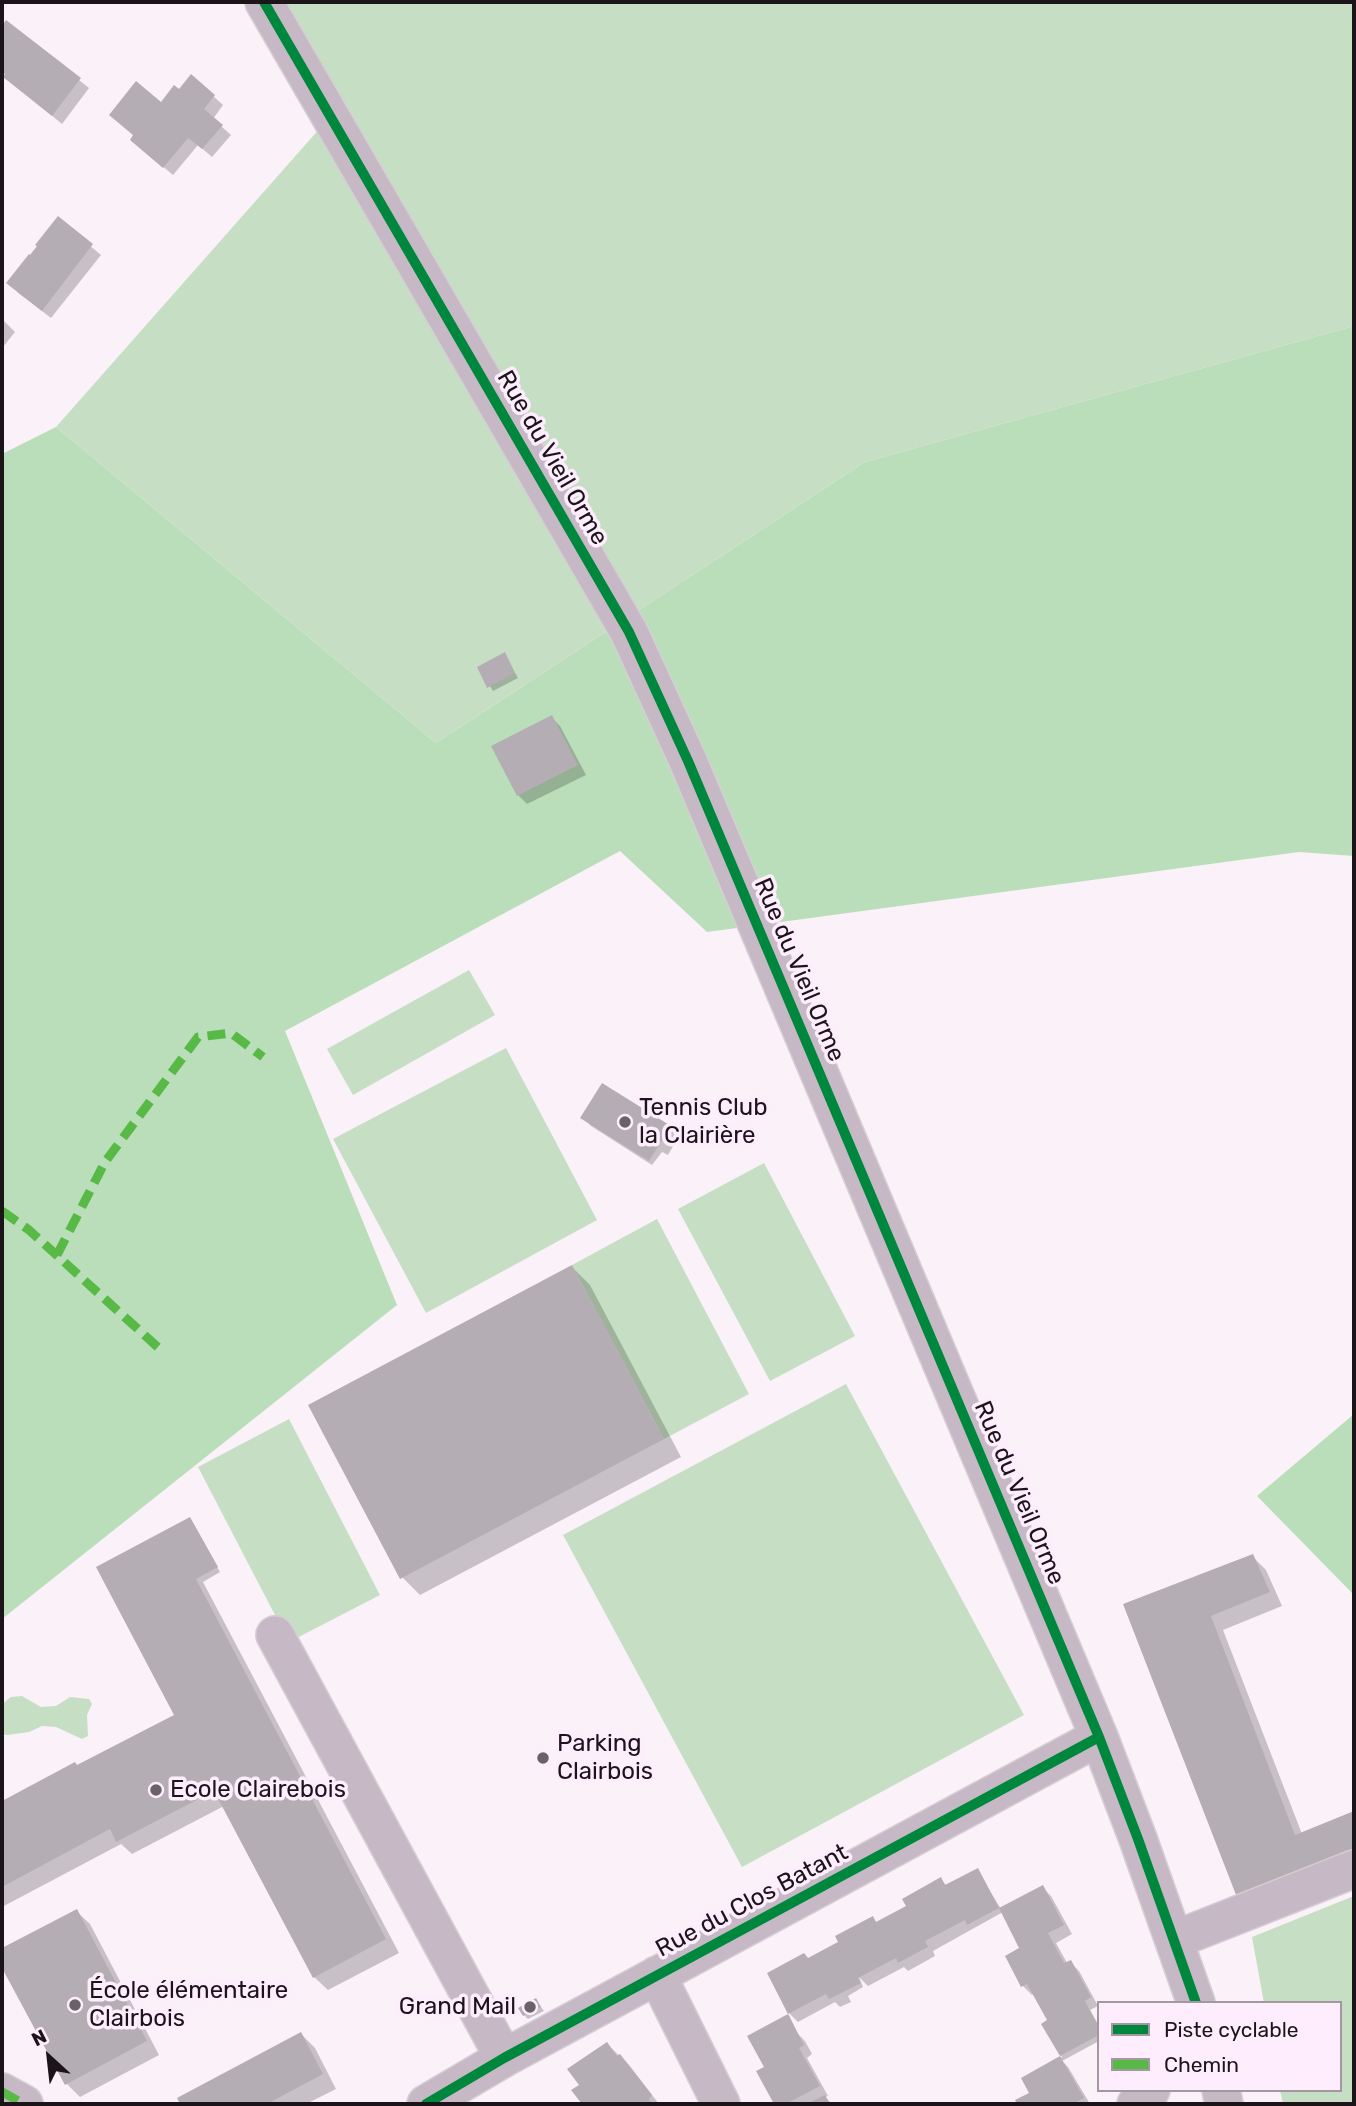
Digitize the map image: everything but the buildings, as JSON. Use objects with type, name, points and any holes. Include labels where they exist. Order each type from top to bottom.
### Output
[{"type":"street","name":"Rue du Vieil Orme","points":[[264,2],[629,632],[688,761],[1099,1737],[1195,2001]]},
{"type":"street","points":[[275,1635],[504,2057]]},
{"type":"street","name":"Rue du Clos Batant","points":[[440,2100],[504,2057],[1099,1737]]},
{"type":"street","points":[[1174,1940],[1354,1869]]},
{"type":"street","points":[[657,1975],[721,2104]]},
{"type":"street","points":[[2,2092],[24,2104]]},
{"type":"street","points":[[1136,2104],[1149,2092]]},
{"type":"green space","points":[[272,2],[1354,2],[1354,326],[865,462],[436,743],[56,427],[336,110]]},
{"type":"green space","points":[[1354,326],[1354,856],[1299,852],[707,932],[620,851],[285,1031],[397,1305],[2,1619],[2,454],[56,427],[436,743],[865,462]]},
{"type":"green space","points":[[469,970],[495,1015],[353,1095],[327,1049]]},
{"type":"green space","points":[[506,1048],[597,1220],[426,1313],[333,1139]]},
{"type":"green space","points":[[764,1163],[855,1336],[770,1381],[678,1209]]},
{"type":"green space","points":[[657,1219],[749,1394],[664,1439],[572,1265]]},
{"type":"green space","points":[[846,1384],[1024,1715],[742,1867],[563,1535]]},
{"type":"green space","points":[[1354,1414],[1354,1595],[1257,1496]]},
{"type":"green space","points":[[289,1419],[380,1595],[289,1642],[198,1467]]},
{"type":"green space","points":[[22,1696],[41,1707],[56,1706],[70,1697],[89,1699],[92,1704],[87,1715],[88,1736],[82,1739],[56,1727],[42,1726],[29,1732],[2,1734],[2,1704],[11,1697]]},
{"type":"green space","points":[[1354,1896],[1354,2104],[1283,2104],[1280,2092],[1342,2092],[1342,2001],[1264,2001],[1252,1937]]},
{"type":"marked path","points":[[57,1255],[105,1162],[198,1037],[231,1033],[263,1057]]},
{"type":"marked path","points":[[2,1211],[29,1230],[162,1351]]},
{"type":"marked path","points":[[2,2092],[24,2104]]},
{"type":"cycle path","points":[[264,2],[629,632],[688,761],[1099,1737],[1195,2001]]},
{"type":"cycle path","points":[[426,2104],[504,2058],[1099,1737]]},
{"type":"place","name":"Tennis Club la Clairière","points":[[625,1122]]},
{"type":"place","name":"Parking Clairbois","points":[[543,1758]]},
{"type":"place","name":"Ecole Clairebois","points":[[156,1790]]},
{"type":"place","name":"École élémentaire Clairbois","points":[[75,2005]]},
{"type":"place","name":"Grand Mail","points":[[530,2007]]}]
